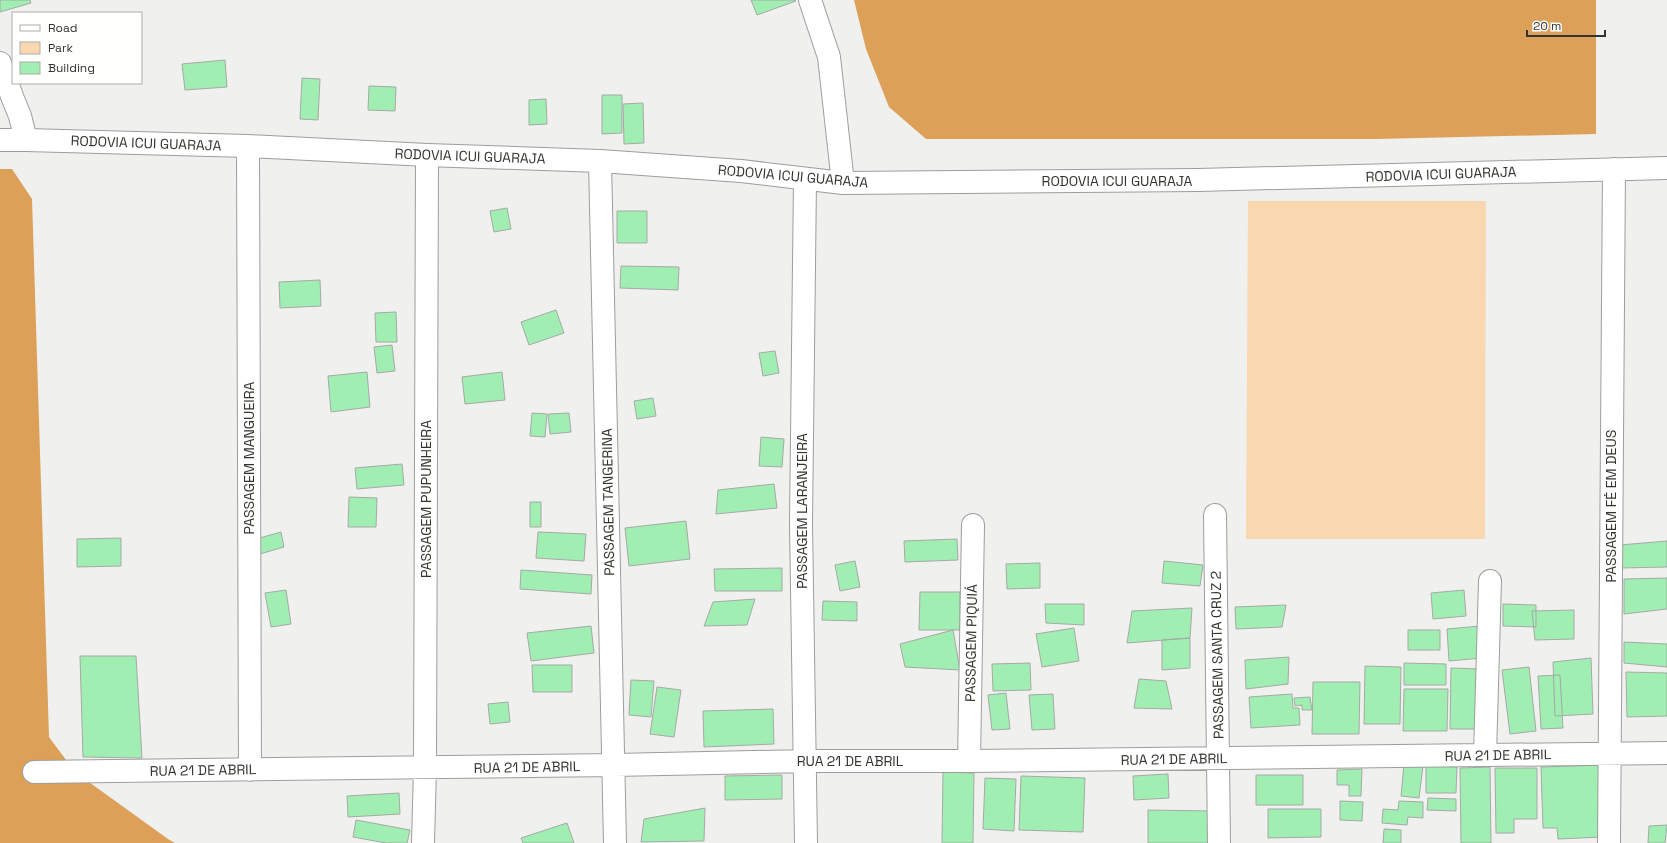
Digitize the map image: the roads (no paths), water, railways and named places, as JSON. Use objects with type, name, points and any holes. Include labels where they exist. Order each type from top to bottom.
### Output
[{"type":"street","points":[[810,0],[829,57],[843,183]]},
{"type":"street","points":[[0,63],[20,116],[26,140]]},
{"type":"street","name":"RODOVIA ICUI GUARAJA","points":[[0,140],[248,146],[427,155],[600,161],[741,171],[843,183],[1198,180],[1667,168]]},
{"type":"street","name":"PASSAGEM MANGUEIRA","points":[[248,146],[250,770]]},
{"type":"street","name":"PASSAGEM PUPUNHEIRA","points":[[424,843],[427,155]]},
{"type":"street","name":"PASSAGEM TANGERINA","points":[[600,161],[615,843]]},
{"type":"street","name":"PASSAGEM FÉ EM DEUS","points":[[1609,843],[1614,169]]},
{"type":"street","name":"PASSAGEM LARANJEIRA","points":[[805,178],[801,523],[806,761],[806,843]]},
{"type":"street","name":"PASSAGEM SANTA CRUZ 2","points":[[1215,514],[1219,843]]},
{"type":"street","name":"PASSAGEM PIQUIÁ","points":[[969,761],[973,525]]},
{"type":"street","points":[[1485,755],[1490,581]]},
{"type":"street","name":"RUA 21 DE ABRIL","points":[[34,772],[425,768],[806,761],[969,761],[1667,753]]}]
